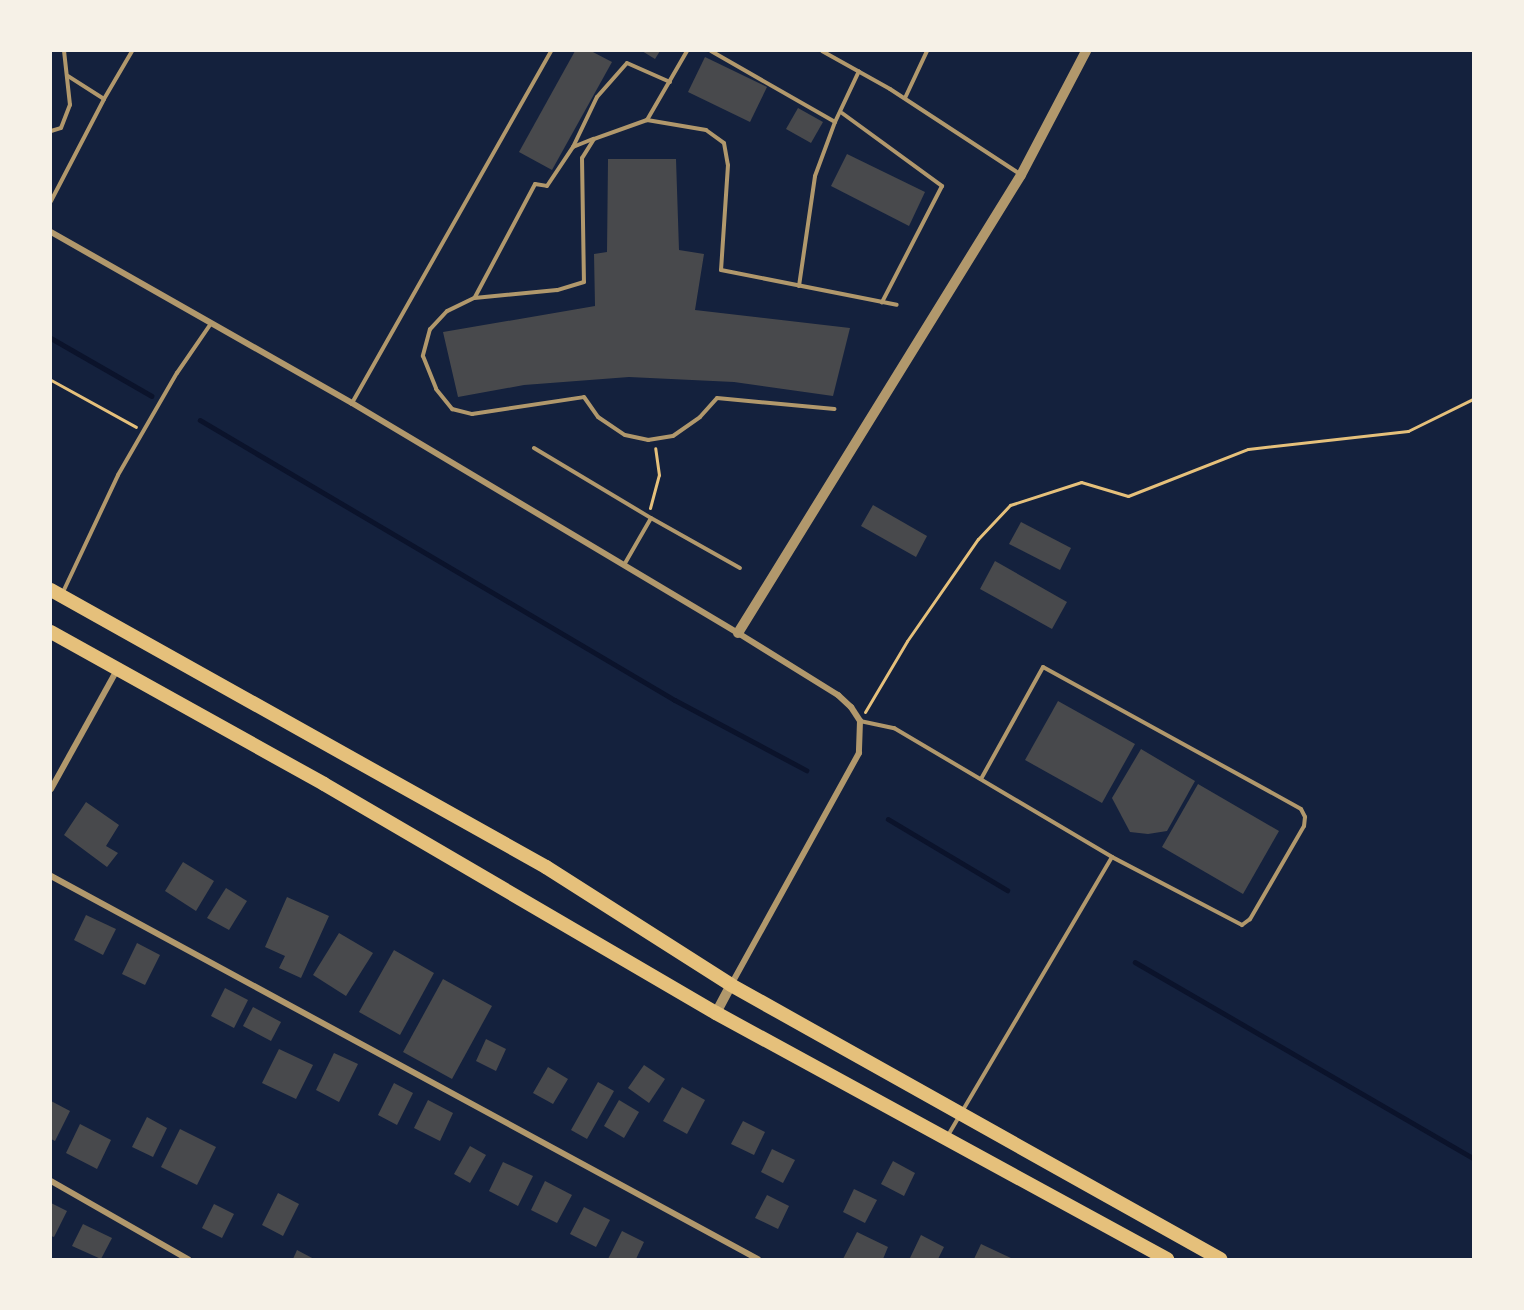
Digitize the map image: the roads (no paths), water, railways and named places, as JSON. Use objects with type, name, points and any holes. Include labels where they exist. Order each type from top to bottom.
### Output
[{"type":"main road","points":[[56,593],[546,867],[731,985],[1220,1259]]},
{"type":"main road","points":[[51,632],[324,784],[716,1012],[946,1138],[1149,1254],[1167,1259]]},
{"type":"street","points":[[738,633],[1021,175],[1086,51]]},
{"type":"street","points":[[51,232],[210,326],[352,403],[838,695],[860,721],[858,753],[716,1012]]},
{"type":"street","points":[[51,789],[117,670]]},
{"type":"street","points":[[51,876],[758,1259]]},
{"type":"street","points":[[51,1181],[188,1259]]},
{"type":"lane","points":[[51,132],[61,128],[70,105],[64,51]]},
{"type":"lane","points":[[51,201],[104,99],[132,51]]},
{"type":"lane","points":[[352,403],[550,51]]},
{"type":"lane","points":[[647,120],[687,51]]},
{"type":"lane","points":[[711,51],[835,122]]},
{"type":"lane","points":[[822,51],[905,98],[1021,175]]},
{"type":"lane","points":[[905,98],[927,51]]},
{"type":"lane","points":[[474,298],[535,184],[547,186],[573,147],[597,98],[627,63],[670,82]]},
{"type":"lane","points":[[799,285],[814,176],[835,122],[842,112],[859,71]]},
{"type":"lane","points":[[68,76],[104,99]]},
{"type":"lane","points":[[842,112],[942,186],[882,302]]},
{"type":"lane","points":[[573,147],[647,120],[706,130],[724,143],[729,165],[721,270],[897,305]]},
{"type":"lane","points":[[594,139],[582,158],[584,282],[557,290],[474,298],[447,311],[430,329],[423,356],[435,389],[452,409],[472,414],[584,396],[598,417],[625,435],[654,439],[673,436],[700,417],[717,398],[834,409]]},
{"type":"lane","points":[[56,593],[143,431],[210,326]]},
{"type":"lane","points":[[534,448],[740,568]]},
{"type":"lane","points":[[624,565],[649,517]]},
{"type":"lane","points":[[860,721],[894,728],[1113,857],[1242,925],[1250,918],[1304,826],[1305,817],[1301,809],[1042,667],[981,779]]},
{"type":"lane","points":[[946,1138],[1113,857]]},
{"type":"waterway","points":[[51,338],[152,396]]},
{"type":"waterway","points":[[200,420],[675,700],[806,770]]},
{"type":"waterway","points":[[888,819],[1007,890]]},
{"type":"waterway","points":[[1135,962],[1473,1158]]}]
